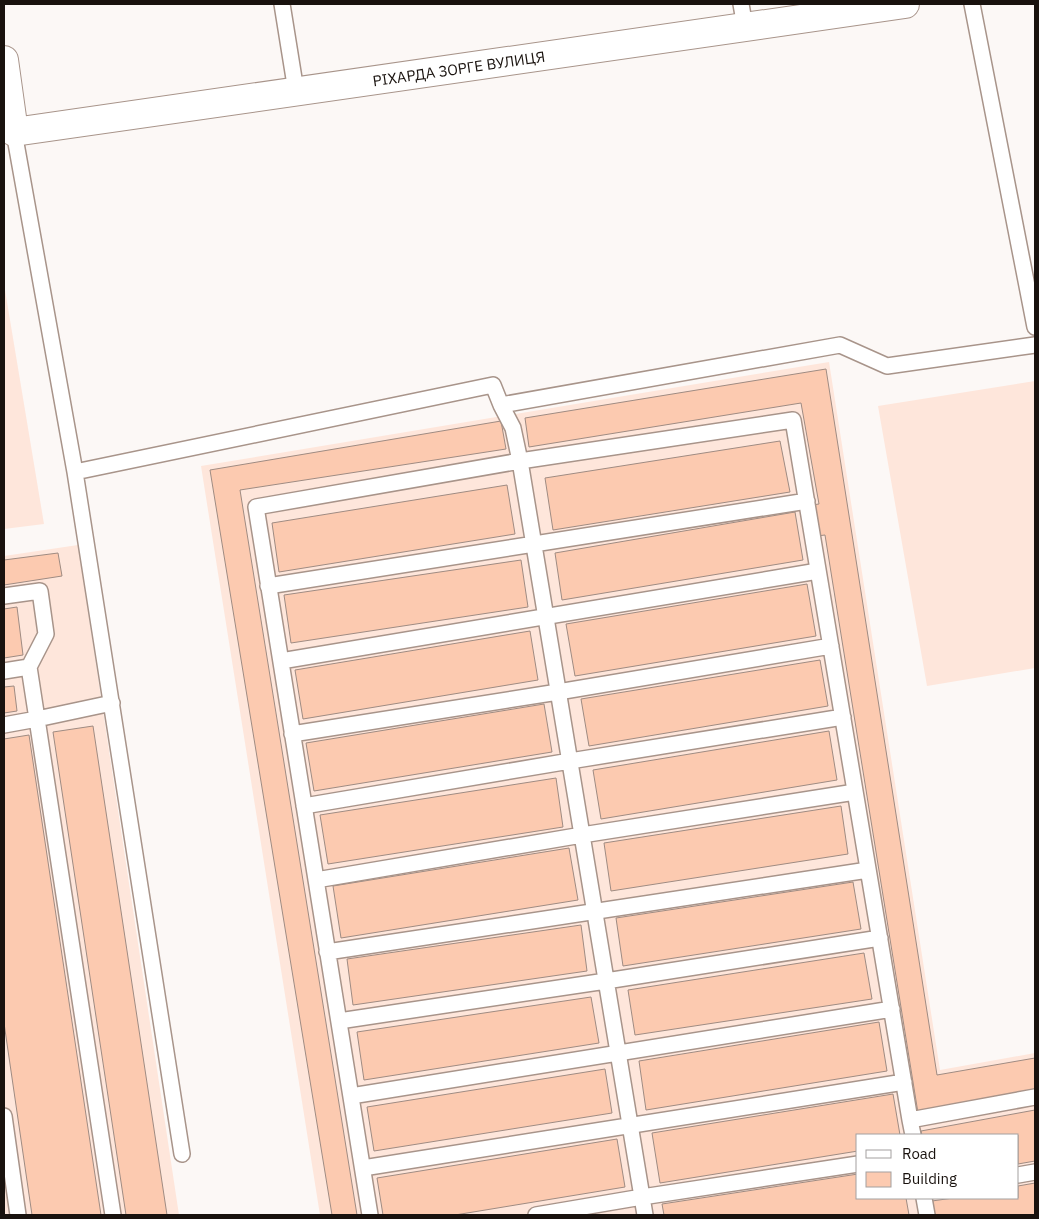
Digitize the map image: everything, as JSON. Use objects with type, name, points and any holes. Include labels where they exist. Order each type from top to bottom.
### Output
[{"type":"street","name":"РІХАРДА ЗОРГЕ ВУЛИЦЯ","points":[[14,132],[296,91],[743,15],[905,4]]},
{"type":"street","points":[[4,60],[14,132]]},
{"type":"lane","points":[[282,4],[296,91]]},
{"type":"lane","points":[[972,4],[1035,327]]},
{"type":"lane","points":[[14,132],[75,472],[182,1154]]},
{"type":"lane","points":[[501,405],[840,345],[886,366],[1035,345]]},
{"type":"lane","points":[[75,472],[493,385],[513,428],[520,461],[645,1215]]},
{"type":"lane","points":[[370,1215],[256,507],[520,461],[793,420],[912,1128],[1035,1097]]},
{"type":"lane","points":[[268,586],[806,501]]},
{"type":"lane","points":[[280,661],[818,571]]},
{"type":"lane","points":[[4,596],[40,591],[46,634],[29,667],[113,1215]]},
{"type":"lane","points":[[292,734],[831,646]]},
{"type":"lane","points":[[4,671],[29,667]]},
{"type":"lane","points":[[4,724],[112,703]]},
{"type":"lane","points":[[304,806],[843,717]]},
{"type":"lane","points":[[316,880],[582,835],[855,792]]},
{"type":"lane","points":[[328,952],[868,870]]},
{"type":"lane","points":[[339,1021],[880,938]]},
{"type":"lane","points":[[351,1096],[892,1009]]},
{"type":"lane","points":[[363,1168],[904,1082]]},
{"type":"lane","points":[[4,1116],[18,1215]]},
{"type":"lane","points":[[536,1215],[856,1164]]},
{"type":"lane","points":[[1019,1175],[1035,1172]]},
{"type":"lane","points":[[924,1199],[927,1215]]},
{"type":"shaded area","points":[[4,284],[44,524],[4,529]]},
{"type":"shaded area","points":[[829,362],[940,1070],[1035,1053],[1035,1215],[320,1215],[201,466]]},
{"type":"shaded area","points":[[1035,381],[1035,668],[927,686],[878,406]]},
{"type":"shaded area","points":[[78,545],[179,1215],[4,1215],[4,556]]},
{"type":"building","points":[[826,369],[937,1075],[1035,1058],[1035,1092],[918,1113],[825,535],[817,536],[812,505],[819,504],[801,403],[529,447],[525,418]]},
{"type":"building","points":[[501,421],[506,449],[240,490],[357,1215],[332,1215],[210,470]]},
{"type":"building","points":[[780,441],[790,492],[553,530],[545,478]]},
{"type":"building","points":[[507,485],[515,534],[279,572],[272,523]]},
{"type":"building","points":[[795,512],[803,560],[562,600],[555,553]]},
{"type":"building","points":[[58,553],[62,576],[4,585],[4,560]]},
{"type":"building","points":[[521,560],[528,607],[291,643],[284,595]]},
{"type":"building","points":[[807,584],[816,636],[575,676],[566,624]]},
{"type":"building","points":[[17,607],[23,655],[4,658],[4,609]]},
{"type":"building","points":[[530,631],[538,680],[303,719],[295,670]]},
{"type":"building","points":[[820,660],[828,706],[589,746],[581,699]]},
{"type":"building","points":[[14,686],[17,711],[4,713],[4,687]]},
{"type":"building","points":[[544,704],[552,752],[314,791],[306,743]]},
{"type":"building","points":[[93,726],[167,1215],[126,1215],[53,732]]},
{"type":"building","points":[[829,731],[837,780],[601,819],[593,770]]},
{"type":"building","points":[[29,735],[101,1215],[32,1215],[4,1023],[4,739]]},
{"type":"building","points":[[556,778],[563,827],[328,864],[320,815]]},
{"type":"building","points":[[841,806],[848,854],[611,891],[604,843]]},
{"type":"building","points":[[569,848],[578,900],[341,938],[333,886]]},
{"type":"building","points":[[853,882],[861,929],[623,966],[616,918]]},
{"type":"building","points":[[581,925],[587,971],[353,1005],[347,959]]},
{"type":"building","points":[[864,953],[872,999],[635,1035],[628,990]]},
{"type":"building","points":[[591,997],[599,1043],[364,1080],[357,1032]]},
{"type":"building","points":[[879,1022],[887,1071],[646,1110],[639,1061]]},
{"type":"building","points":[[605,1069],[612,1113],[374,1151],[367,1107]]},
{"type":"building","points":[[893,1094],[900,1134],[856,1134],[856,1151],[660,1183],[652,1133]]},
{"type":"building","points":[[1035,1110],[1035,1161],[1019,1164],[1019,1134],[922,1134],[921,1131]]},
{"type":"building","points":[[617,1139],[625,1187],[455,1215],[383,1215],[377,1178]]},
{"type":"building","points":[[856,1174],[856,1199],[906,1199],[909,1215],[664,1215],[662,1204]]},
{"type":"building","points":[[1035,1183],[1035,1215],[935,1215],[932,1201],[946,1199],[1019,1199],[1019,1186]]}]
